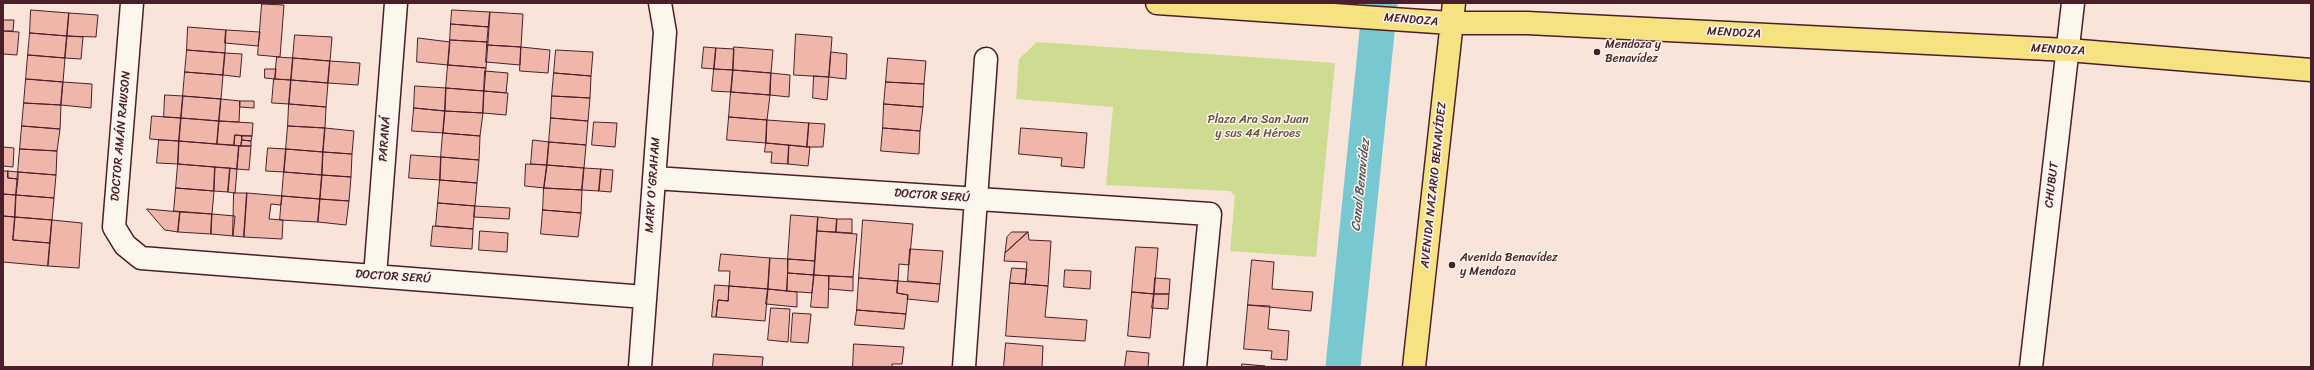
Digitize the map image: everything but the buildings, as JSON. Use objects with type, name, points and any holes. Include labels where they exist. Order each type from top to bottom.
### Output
[{"type":"main road","name":"MENDOZA","points":[[1157,3],[1395,19],[1452,13],[1527,23],[2068,50],[2311,70]]},
{"type":"main road","name":"AVENIDA NAZARIO BENAVÍDEZ","points":[[1414,367],[1452,13]]},
{"type":"street","name":"DOCTOR AMÁN RAWSON","points":[[132,3],[114,227],[125,246],[141,258]]},
{"type":"street","name":"PARANÁ","points":[[375,276],[396,3]]},
{"type":"street","name":"MARY O'GRAHAM","points":[[640,367],[665,32],[660,3]]},
{"type":"street","name":"CHUBUT","points":[[2031,367],[2073,3]]},
{"type":"street","points":[[964,367],[986,59]]},
{"type":"street","name":"DOCTOR SERÚ","points":[[654,178],[1210,214],[1196,367]]},
{"type":"street","name":"DOCTOR SERÚ","points":[[141,258],[645,297]]},
{"type":"green space","name":"Plaza Ara San Juan y sus 44 Héroes","points":[[1037,42],[1335,63],[1316,257],[1230,251],[1235,196],[1230,191],[1106,185],[1113,107],[1016,99],[1019,59]]},
{"type":"waterway","name":"Canal Benavídez","points":[[1343,367],[1380,3]]},
{"type":"place","name":"Mendoza y Benavídez","points":[[1597,52]]},
{"type":"place","name":"Avenida Benavídez y Mendoza","points":[[1452,265]]}]
